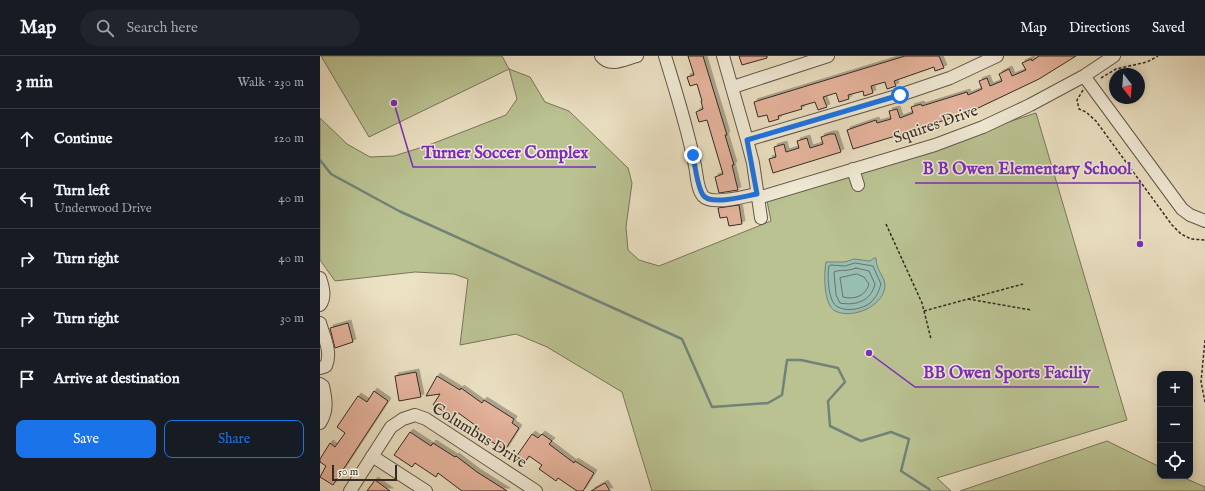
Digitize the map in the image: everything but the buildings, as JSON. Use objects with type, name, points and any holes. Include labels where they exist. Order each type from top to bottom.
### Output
[{"type":"street","points":[[601,56],[605,61],[610,63],[637,56]]},
{"type":"street","name":"Squires Drive","points":[[665,56],[693,155],[700,190],[703,196],[710,200],[718,201],[757,196],[935,145],[983,126],[1087,80],[1114,56]]},
{"type":"street","points":[[724,56],[747,140],[760,218]]},
{"type":"street","points":[[732,87],[828,56]]},
{"type":"street","points":[[747,140],[900,95],[950,78],[997,56]]},
{"type":"street","points":[[1087,80],[1182,208],[1190,215],[1205,221]]},
{"type":"street","points":[[853,169],[858,186]]},
{"type":"street","points":[[320,278],[324,295],[322,304],[320,305]]},
{"type":"street","points":[[320,323],[329,351],[329,360],[326,366],[320,368]]},
{"type":"street","points":[[320,384],[323,386],[326,402],[320,423]]},
{"type":"street","name":"Columbus Drive","points":[[372,456],[391,427],[403,419],[415,415],[426,419],[536,491]]},
{"type":"street","points":[[350,491],[372,456],[426,491]]},
{"type":"path","points":[[1158,56],[1147,62],[1116,69],[1087,80],[1077,100],[1079,109],[1086,112],[1096,121],[1172,225],[1181,234],[1191,239],[1205,240]]},
{"type":"path","points":[[886,224],[922,303],[931,339]]},
{"type":"path","points":[[924,311],[1023,284]]},
{"type":"path","points":[[967,299],[1031,310]]},
{"type":"path","points":[[1205,340],[1201,382],[1205,402]]},
{"type":"green space","points":[[321,56],[502,56],[509,69],[369,137]]},
{"type":"green space","points":[[509,69],[530,77],[545,102],[569,111],[628,168],[632,183],[626,227],[628,250],[639,260],[659,266],[771,221],[767,201],[1036,113],[1127,420],[937,478],[951,491],[652,491],[622,392],[547,347],[516,334],[460,345],[468,279],[454,274],[415,272],[335,281],[320,260],[320,118],[347,144],[370,157],[394,156],[429,145],[506,115],[517,99]]},
{"type":"green space","points":[[1107,441],[1157,466],[1157,479],[1187,479],[1205,487],[1205,491],[960,491]]},
{"type":"water","points":[[876,258],[877,266],[885,284],[884,292],[880,298],[867,309],[859,312],[851,314],[835,311],[828,302],[826,295],[826,262],[845,262],[854,259],[870,261]]},
{"type":"waterway","points":[[320,160],[331,174],[399,211],[682,339],[712,407],[768,403],[782,395],[787,360],[801,360],[838,368],[845,382],[828,401],[830,426],[861,441],[891,432],[909,439],[901,471],[930,491]]},
{"type":"place","name":"Turner Soccer Complex","points":[[394,103]]},
{"type":"place","name":"B B Owen Elementary School","points":[[1140,244]]},
{"type":"place","name":"BB Owen Sports Faciliy","points":[[869,353]]},
{"type":"route","points":[[693,155],[700,190],[703,196],[710,200],[718,201],[757,194],[747,140],[900,95]]}]
